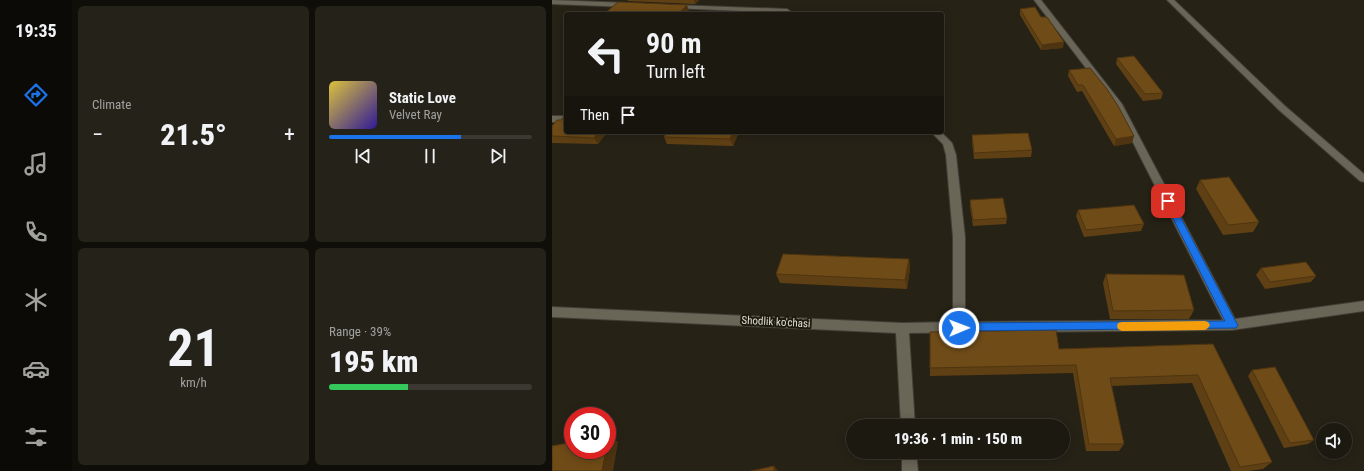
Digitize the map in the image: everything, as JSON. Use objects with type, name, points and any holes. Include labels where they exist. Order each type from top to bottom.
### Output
[{"type":"street","points":[[1037,0],[1118,104],[1232,325]]},
{"type":"street","points":[[1170,0],[1282,108],[1364,180]]},
{"type":"street","points":[[552,119],[564,119]]},
{"type":"street","points":[[938,134],[947,143],[951,155],[959,237],[959,328]]},
{"type":"street","name":"Shodlik ko'chasi","points":[[552,312],[902,328],[959,328],[1232,325],[1364,306]]},
{"type":"street","points":[[902,328],[908,419]]},
{"type":"street","points":[[909,459],[910,471]]},
{"type":"lane","points":[[552,2],[638,5]]},
{"type":"lane","points":[[669,6],[787,11]]},
{"type":"building","points":[[618,2],[687,5],[680,12],[606,12]]},
{"type":"building","points":[[1035,7],[1041,17],[1047,17],[1064,42],[1042,45],[1020,9]]},
{"type":"building","points":[[1134,56],[1163,93],[1145,94],[1117,58]]},
{"type":"building","points":[[1090,68],[1107,89],[1118,106],[1134,136],[1116,139],[1083,85],[1078,85],[1069,70]]},
{"type":"building","points":[[564,116],[564,134],[597,134],[594,138],[552,136],[552,126],[557,120],[561,120]]},
{"type":"building","points":[[1028,133],[1032,150],[974,153],[972,135]]},
{"type":"building","points":[[666,134],[732,134],[730,139],[664,137]]},
{"type":"building","points":[[1229,177],[1259,222],[1228,225],[1200,180]]},
{"type":"building","points":[[1003,198],[1007,218],[973,220],[970,200]]},
{"type":"building","points":[[1134,205],[1144,224],[1086,230],[1078,210]]},
{"type":"building","points":[[783,254],[909,259],[905,280],[776,274]]},
{"type":"building","points":[[1306,262],[1316,276],[1270,282],[1261,268]]},
{"type":"building","points":[[1106,274],[1184,275],[1194,310],[1113,311]]},
{"type":"building","points":[[1056,330],[1059,349],[1213,344],[1272,462],[1240,467],[1198,375],[1110,378],[1124,444],[1089,444],[1076,365],[930,368],[930,332]]},
{"type":"building","points":[[1275,367],[1314,440],[1290,443],[1252,370]]},
{"type":"building","points":[[564,444],[564,459],[604,459],[602,471],[552,471],[552,446]]},
{"type":"building","points":[[774,466],[774,471],[751,471]]},
{"type":"slow traffic","points":[[1122,326],[1205,325]]},
{"type":"route","points":[[959,328],[1232,325],[1168,201]]}]
